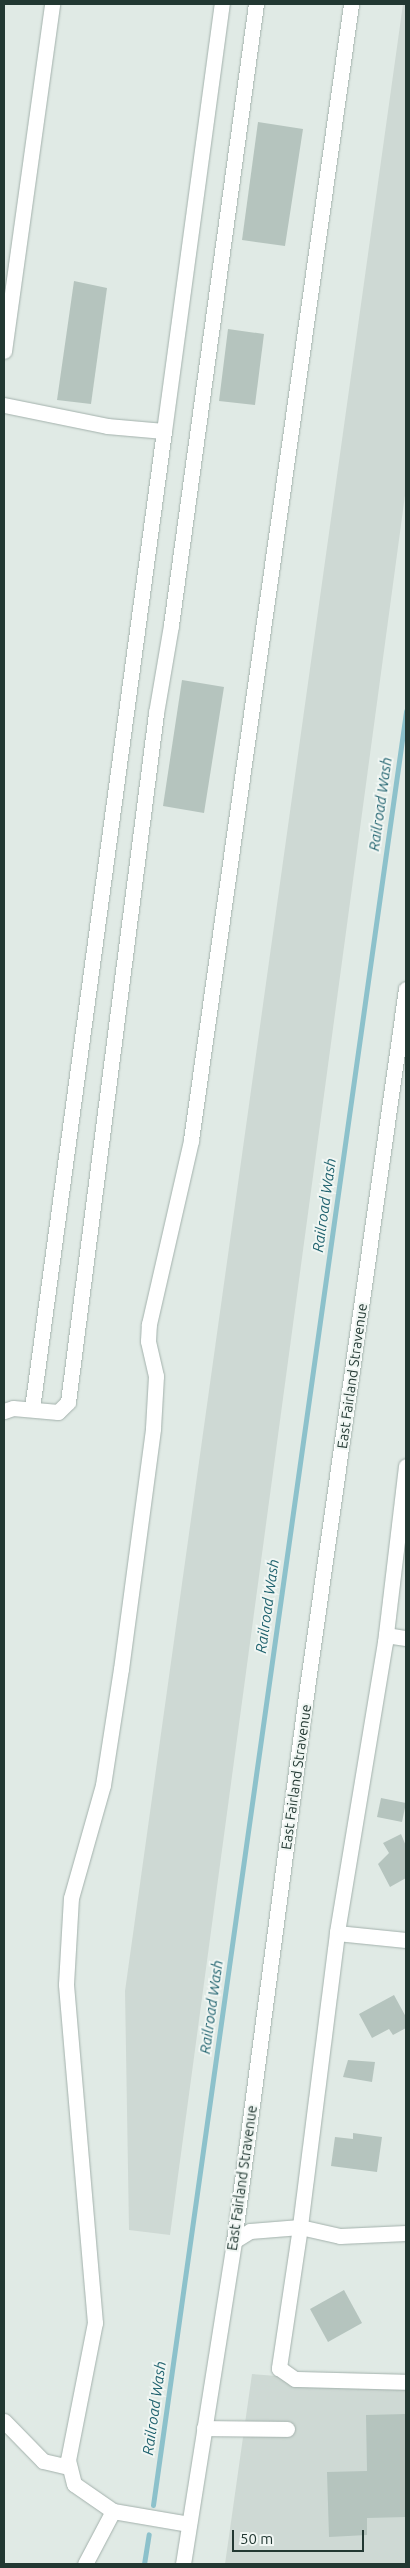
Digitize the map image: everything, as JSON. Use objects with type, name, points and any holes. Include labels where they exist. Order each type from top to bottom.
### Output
[{"type":"street","points":[[4,351],[52,4]]},
{"type":"street","points":[[32,1409],[222,4]]},
{"type":"street","points":[[4,1411],[13,1408],[58,1412],[68,1402],[156,713],[171,625],[256,4]]},
{"type":"street","points":[[189,2524],[113,2512],[74,2484],[69,2467],[72,2432],[95,2323],[66,1984],[71,1898],[103,1785],[121,1669],[153,1428],[156,1376],[148,1340],[149,1324],[192,1130],[350,4]]},
{"type":"street","points":[[4,405],[107,426],[164,431]]},
{"type":"street","name":"East Fairland Stravenue","points":[[184,2564],[234,2241],[306,1698],[406,989]]},
{"type":"street","points":[[406,1466],[386,1635],[337,1933],[300,2227],[278,2368],[295,2379],[406,2382]]},
{"type":"street","points":[[386,1635],[406,1638]]},
{"type":"street","points":[[337,1933],[406,1940]]},
{"type":"street","points":[[234,2241],[250,2232],[300,2227],[340,2236],[406,2233]]},
{"type":"street","points":[[4,2422],[42,2461],[69,2467]]},
{"type":"street","points":[[204,2428],[287,2428]]},
{"type":"street","points":[[85,2564],[113,2512]]},
{"type":"shaded area","points":[[403,4],[406,4],[406,488],[170,2235],[129,2230],[125,1991]]},
{"type":"shaded area","points":[[252,2374],[406,2386],[406,2564],[225,2564]]},
{"type":"building","points":[[258,122],[303,129],[285,246],[242,240]]},
{"type":"building","points":[[74,281],[107,288],[91,404],[57,400]]},
{"type":"building","points":[[228,329],[264,334],[255,405],[219,401]]},
{"type":"building","points":[[182,680],[224,687],[204,813],[163,806]]},
{"type":"building","points":[[381,1798],[406,1803],[402,1822],[377,1817]]},
{"type":"building","points":[[401,1834],[406,1846],[406,1878],[390,1887],[378,1864],[389,1853],[383,1843]]},
{"type":"building","points":[[394,1995],[406,2017],[406,2028],[393,2035],[389,2029],[372,2038],[359,2014]]},
{"type":"building","points":[[348,2060],[375,2062],[372,2082],[343,2077]]},
{"type":"building","points":[[353,2133],[382,2137],[377,2172],[331,2166],[335,2137],[353,2139]]},
{"type":"building","points":[[344,2290],[362,2323],[328,2342],[310,2309]]},
{"type":"building","points":[[406,2414],[406,2517],[367,2518],[367,2535],[329,2537],[327,2472],[367,2471],[366,2415]]},
{"type":"waterway","name":"Railroad Wash","points":[[153,2505],[406,711]]},
{"type":"waterway","name":"Railroad Wash","points":[[144,2564],[149,2534]]}]
